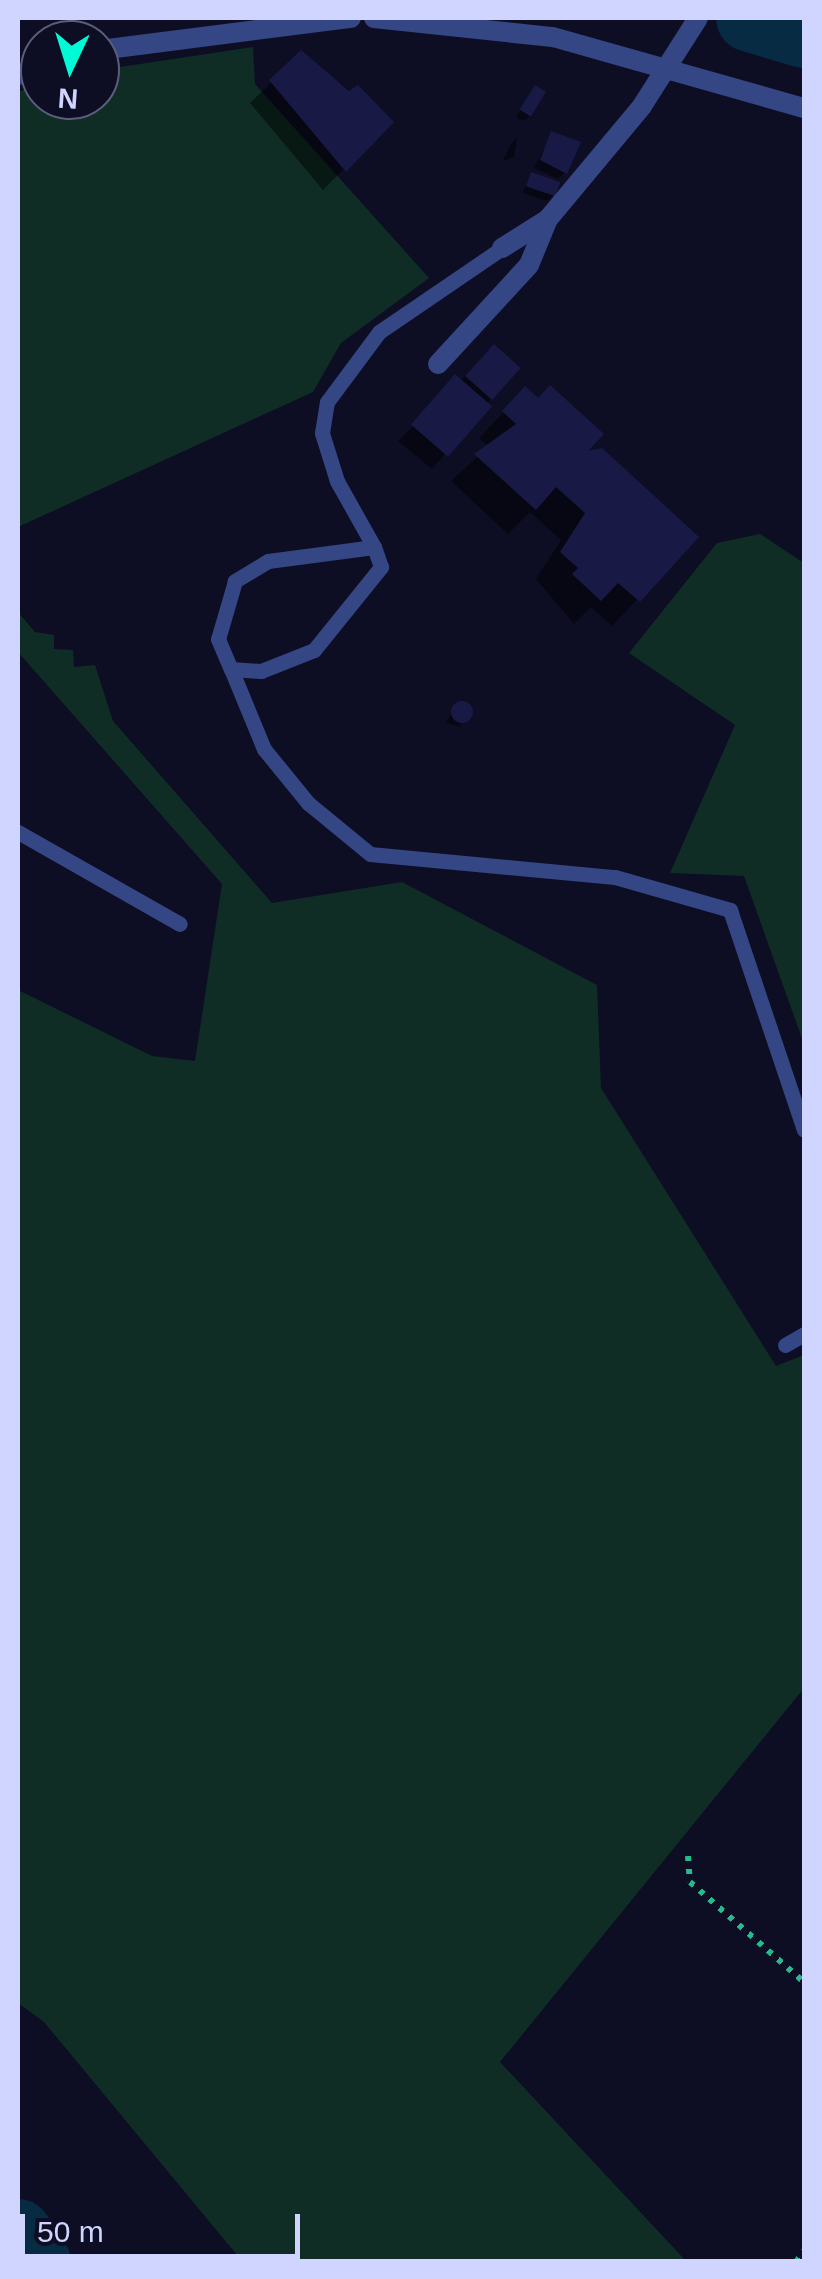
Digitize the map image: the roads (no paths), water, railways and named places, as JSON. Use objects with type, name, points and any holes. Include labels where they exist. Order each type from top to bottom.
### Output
[{"type":"street","points":[[120,47],[351,18]]},
{"type":"street","points":[[374,18],[553,37],[663,63],[804,108]]},
{"type":"street","points":[[438,364],[529,265],[548,219],[642,106],[663,63],[698,18]]},
{"type":"street","points":[[502,248],[548,219]]},
{"type":"lane","points":[[232,669],[260,671],[314,650],[381,567],[337,480],[322,432],[327,402],[379,332],[502,248]]},
{"type":"lane","points":[[374,548],[268,561],[235,581],[218,639],[264,749],[308,803],[370,854],[615,877],[730,910],[804,1130]]},
{"type":"lane","points":[[18,832],[180,924]]},
{"type":"lane","points":[[785,1344],[804,1334]]},
{"type":"waterway","points":[[750,18],[804,34]]},
{"type":"waterway","points":[[18,2233],[37,2262]]}]
